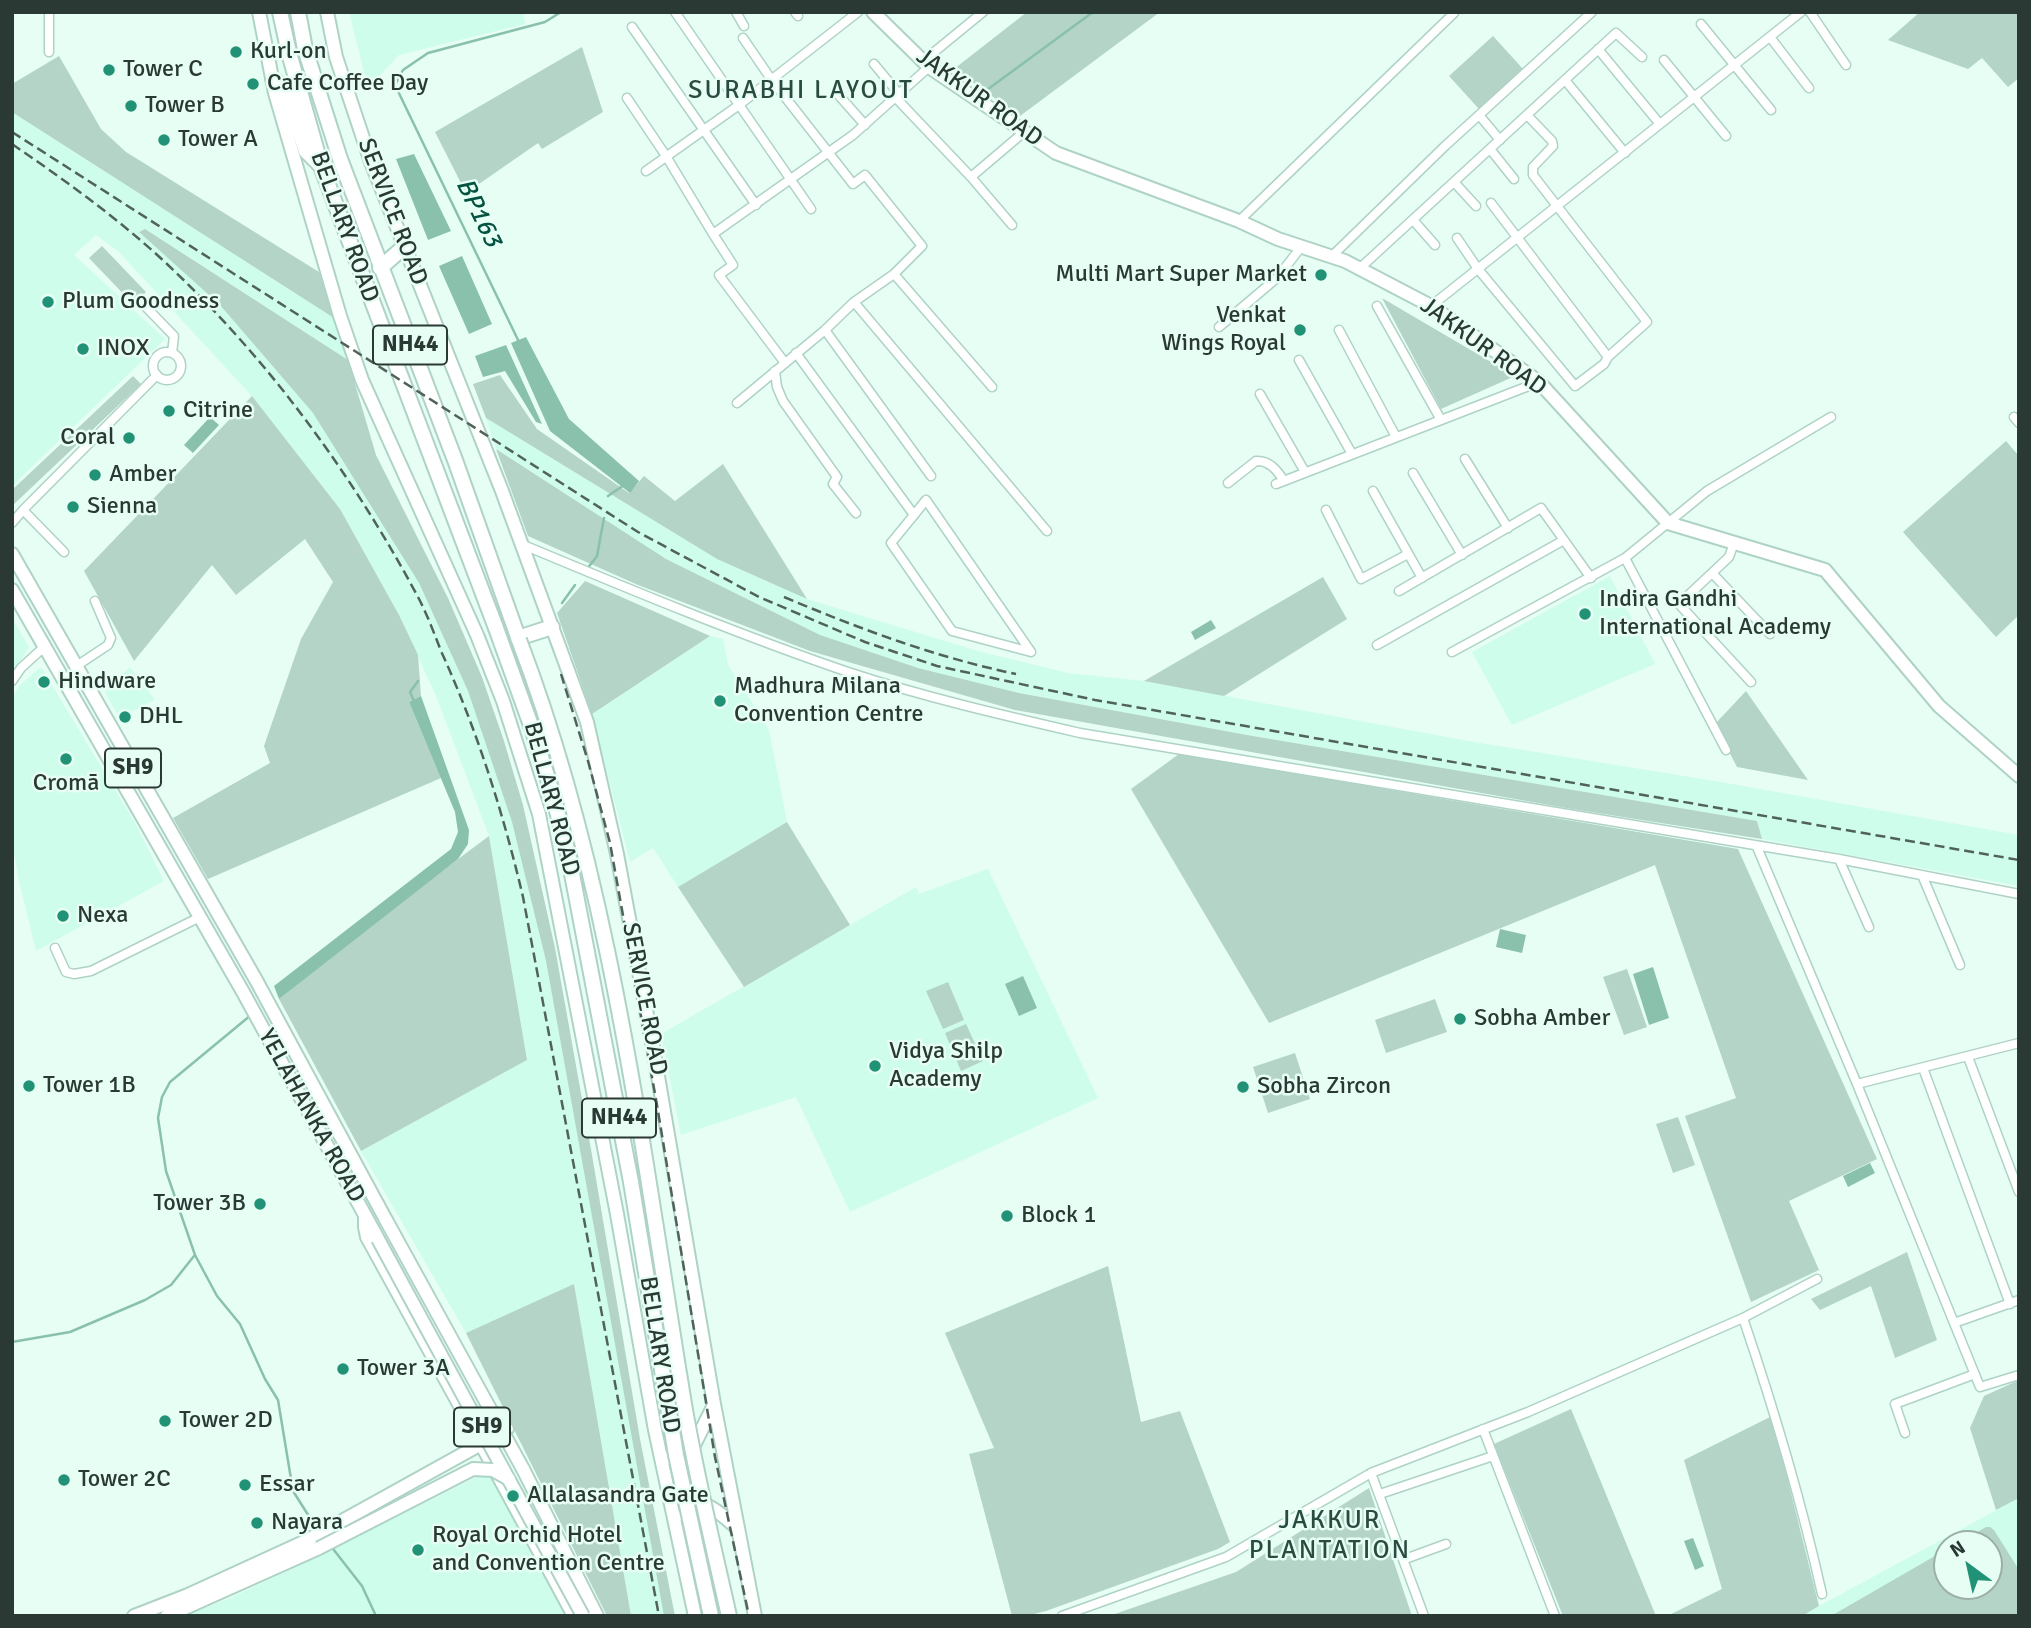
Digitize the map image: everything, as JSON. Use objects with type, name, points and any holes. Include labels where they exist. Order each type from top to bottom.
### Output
[{"type":"highway","name":"BELLARY ROAD","points":[[280,12],[321,166],[496,628],[552,792],[568,853],[631,1182],[676,1455],[711,1616]]},
{"type":"highway","name":"BELLARY ROAD","points":[[298,12],[305,49],[340,159],[455,460],[567,784],[592,887],[633,1091],[684,1407],[729,1616]]},
{"type":"highway","points":[[273,79],[285,89],[306,150],[321,166]]},
{"type":"highway","points":[[380,268],[404,247]]},
{"type":"highway","points":[[519,639],[552,627]]},
{"type":"main road","points":[[259,12],[273,79],[330,283],[362,380],[477,635],[503,701],[539,814],[615,1201],[655,1430],[695,1616]]},
{"type":"main road","name":"SERVICE ROAD","points":[[327,12],[336,57],[371,162],[481,439],[587,722],[617,854],[659,1075],[714,1405],[755,1616]]},
{"type":"main road","name":"JAKKUR ROAD","points":[[880,14],[929,67],[1055,153],[1239,221],[1278,239],[1332,256],[1432,306],[1539,382],[1668,523]]},
{"type":"main road","points":[[1668,523],[1825,570],[1938,706],[2019,776]]},
{"type":"main road","name":"SH9","points":[[12,554],[239,951]]},
{"type":"main road","name":"SH9","points":[[12,590],[224,958]]},
{"type":"main road","points":[[224,958],[239,951]]},
{"type":"main road","name":"YELAHANKA ROAD","points":[[239,951],[370,1192]]},
{"type":"main road","name":"YELAHANKA ROAD","points":[[224,958],[365,1216]]},
{"type":"main road","points":[[271,1043],[286,1035]]},
{"type":"main road","points":[[370,1192],[384,1203],[507,1429],[600,1616]]},
{"type":"main road","name":"SH9","points":[[370,1192],[510,1443],[600,1616]]},
{"type":"main road","points":[[365,1216],[367,1237],[574,1616]]},
{"type":"main road","name":"SH9","points":[[365,1216],[583,1616]]},
{"type":"main road","points":[[655,1430],[670,1458],[680,1460],[686,1457],[695,1444],[714,1405]]},
{"type":"main road","points":[[134,1616],[311,1547],[507,1429]]},
{"type":"main road","points":[[167,1616],[473,1469],[493,1470],[509,1479]]},
{"type":"main road","points":[[679,1539],[686,1509],[695,1504],[706,1503],[736,1527]]},
{"type":"street","points":[[49,12],[49,52]]},
{"type":"street","points":[[674,12],[811,209]]},
{"type":"street","points":[[736,12],[744,26]]},
{"type":"street","points":[[646,171],[739,105],[858,12]]},
{"type":"street","points":[[713,234],[865,125],[929,67],[933,53],[983,12]]},
{"type":"street","points":[[1332,256],[1479,115],[1592,12]]},
{"type":"street","points":[[1432,306],[1801,12]]},
{"type":"street","points":[[1810,12],[1846,65]]},
{"type":"street","points":[[1239,221],[1454,13]]},
{"type":"street","points":[[1701,24],[1771,110]]},
{"type":"street","points":[[632,27],[755,205]]},
{"type":"street","points":[[1359,269],[1616,33],[1642,57]]},
{"type":"street","points":[[737,402],[825,330],[854,302],[894,274],[922,246],[865,175],[853,184],[771,79],[743,37]]},
{"type":"street","points":[[1770,37],[1809,88]]},
{"type":"street","points":[[1598,49],[1659,123]]},
{"type":"street","points":[[1664,61],[1726,136]]},
{"type":"street","points":[[874,64],[897,96],[1012,225]]},
{"type":"street","points":[[1565,80],[1625,153]]},
{"type":"street","points":[[836,92],[865,125]]},
{"type":"street","points":[[627,97],[667,156],[733,265],[719,275],[785,363]]},
{"type":"street","points":[[1479,115],[1500,140]]},
{"type":"street","points":[[1457,238],[1478,270],[1575,386],[1604,364],[1608,357],[1647,322],[1533,175],[1533,167],[1553,146],[1552,141],[1527,115]]},
{"type":"street","points":[[971,177],[1024,132]]},
{"type":"street","points":[[1490,149],[1514,179]]},
{"type":"street","points":[[1454,182],[1476,206]]},
{"type":"street","points":[[1491,203],[1608,357]]},
{"type":"street","points":[[1413,220],[1435,245]]},
{"type":"street","points":[[1219,327],[1278,277],[1301,247]]},
{"type":"street","points":[[894,274],[992,387]]},
{"type":"street","points":[[854,302],[1047,531]]},
{"type":"street","points":[[142,303],[174,336],[172,353]]},
{"type":"street","points":[[1377,306],[1441,420]]},
{"type":"street","points":[[825,330],[931,476]]},
{"type":"street","points":[[1339,330],[1396,437]]},
{"type":"street","points":[[163,352],[172,353],[179,358],[180,372],[169,380],[157,375],[153,367],[155,358],[163,352]]},
{"type":"street","points":[[796,353],[914,515]]},
{"type":"street","points":[[1299,360],[1352,454]]},
{"type":"street","points":[[775,371],[777,387],[783,401],[837,477],[833,484],[856,513]]},
{"type":"street","points":[[12,523],[157,375]]},
{"type":"street","points":[[1228,483],[1260,460],[1278,470],[1280,482],[1539,382]]},
{"type":"street","points":[[1260,394],[1305,472]]},
{"type":"street","points":[[1452,652],[1625,558],[1707,491],[1831,417]]},
{"type":"street","points":[[1465,459],[1508,528]]},
{"type":"street","points":[[1413,473],[1462,555]]},
{"type":"street","points":[[1373,491],[1422,578]]},
{"type":"street","points":[[926,500],[1031,652],[952,631],[891,543],[914,515],[926,500]]},
{"type":"street","points":[[1399,591],[1541,508],[1591,578]]},
{"type":"street","points":[[12,516],[23,510]]},
{"type":"street","points":[[23,510],[64,552]]},
{"type":"street","points":[[1326,510],[1361,579],[1408,554]]},
{"type":"street","points":[[1377,645],[1564,540]]},
{"type":"street","points":[[1734,543],[1729,557],[1679,604],[1751,682]]},
{"type":"street","points":[[520,544],[654,599],[849,672],[1006,716],[1080,733],[1839,859],[2019,894]]},
{"type":"street","points":[[1625,558],[1726,750]]},
{"type":"street","points":[[1712,573],[1770,634]]},
{"type":"street","points":[[75,667],[108,645],[111,638],[95,601]]},
{"type":"street","points":[[12,681],[21,668],[44,647]]},
{"type":"street","points":[[1757,847],[1980,1387],[2019,1374]]},
{"type":"street","points":[[1839,859],[1869,927]]},
{"type":"street","points":[[1922,875],[1960,965]]},
{"type":"street","points":[[55,948],[66,972],[74,974],[91,971],[200,917]]},
{"type":"street","points":[[1857,1084],[2017,1043],[2019,1053]]},
{"type":"street","points":[[1968,1057],[2019,1192]]},
{"type":"street","points":[[1923,1068],[2014,1302],[1954,1323]]},
{"type":"street","points":[[1062,1616],[1226,1558],[1371,1473],[1483,1429],[1743,1318],[1817,1279]]},
{"type":"street","points":[[1743,1318],[1776,1414],[1822,1594]]},
{"type":"street","points":[[1905,1433],[1895,1404],[1975,1374]]},
{"type":"street","points":[[1483,1429],[1555,1616]]},
{"type":"street","points":[[1380,1494],[1493,1456]]},
{"type":"street","points":[[1371,1473],[1424,1616]]},
{"type":"street","points":[[1405,1559],[1446,1544]]},
{"type":"shaded area","points":[[349,12],[523,12],[525,24],[399,55],[368,88]]},
{"type":"shaded area","points":[[1027,12],[1160,12],[1020,116],[954,69]]},
{"type":"shaded area","points":[[1920,12],[2019,12],[2019,78],[2008,87],[1982,58],[1968,69],[1888,40]]},
{"type":"shaded area","points":[[1493,36],[1523,69],[1479,109],[1449,76]]},
{"type":"shaded area","points":[[582,47],[603,112],[542,149],[538,143],[466,193],[435,132]]},
{"type":"shaded area","points":[[59,56],[101,129],[126,152],[319,272],[334,318],[12,112],[12,84]]},
{"type":"shaded area","points":[[12,112],[334,318],[348,360],[145,229],[139,232],[220,305],[313,413],[419,583],[468,691],[512,822],[546,961],[665,1616],[631,1616],[574,1285],[466,1333],[361,1151],[527,1060],[489,836],[436,696],[399,615],[340,509],[252,396],[118,251],[96,235],[74,255],[165,339],[12,486]]},
{"type":"shaded area","points":[[414,154],[451,231],[428,240],[396,159]]},
{"type":"shaded area","points":[[145,229],[348,360],[376,455],[448,598],[482,677],[523,805],[555,948],[640,1439],[675,1616],[664,1616],[546,961],[512,822],[468,691],[419,583],[313,413],[220,305],[139,232]]},
{"type":"shaded area","points":[[102,246],[146,292],[133,304],[89,258]]},
{"type":"shaded area","points":[[462,256],[492,324],[469,334],[439,266]]},
{"type":"shaded area","points":[[1382,298],[1515,376],[1441,409]]},
{"type":"shaded area","points":[[526,337],[569,419],[639,481],[630,493],[550,431],[511,343]]},
{"type":"shaded area","points":[[506,345],[542,424],[536,422],[505,371],[483,377],[475,356]]},
{"type":"shaded area","points":[[500,375],[537,429],[629,493],[644,476],[675,501],[723,464],[807,599],[717,559],[486,418],[473,384]]},
{"type":"shaded area","points":[[133,376],[141,384],[12,506],[12,490]]},
{"type":"shaded area","points":[[252,396],[340,509],[399,615],[418,655],[421,696],[409,702],[441,778],[208,879],[173,818],[270,763],[264,746],[301,639],[333,582],[305,539],[236,595],[212,565],[134,661],[84,571]]},
{"type":"shaded area","points":[[210,417],[219,425],[193,453],[184,445]]},
{"type":"shaded area","points":[[486,418],[717,559],[807,599],[978,651],[1068,673],[1144,681],[1474,742],[2019,835],[2019,886],[1762,839],[1757,821],[1247,735],[1019,693],[918,668],[820,636],[665,559],[496,449]]},
{"type":"shaded area","points":[[2006,441],[2019,456],[2019,615],[1996,637],[1903,532]]},
{"type":"shaded area","points":[[496,449],[666,559],[820,635],[918,668],[1019,693],[1247,735],[1757,821],[1762,839],[1566,808],[1015,710],[810,651],[638,585],[528,536]]},
{"type":"shaded area","name":"Indira Gandhi International Academy","points":[[1610,576],[1655,664],[1512,725],[1472,652]]},
{"type":"shaded area","points":[[1323,577],[1347,619],[1224,696],[1144,681]]},
{"type":"shaded area","points":[[585,581],[710,636],[592,714],[557,613]]},
{"type":"shaded area","points":[[12,618],[29,647],[12,675]]},
{"type":"shaded area","points":[[1211,620],[1216,628],[1195,640],[1191,632]]},
{"type":"shaded area","name":"Madhura Milana Convention Centre","points":[[710,636],[723,639],[728,665],[769,730],[787,822],[678,887],[653,848],[630,862],[592,714]]},
{"type":"shaded area","points":[[41,667],[135,823],[164,881],[36,951],[12,841],[12,698],[19,686]]},
{"type":"shaded area","points":[[130,667],[155,700],[119,718],[105,692]]},
{"type":"shaded area","points":[[1746,691],[1808,780],[1737,767],[1715,724]]},
{"type":"shaded area","points":[[421,696],[469,830],[468,844],[458,859],[279,999],[274,986],[451,849],[458,832],[455,812],[409,702]]},
{"type":"shaded area","points":[[1179,754],[1738,849],[1877,1159],[1789,1201],[1819,1270],[1751,1302],[1685,1116],[1736,1098],[1655,865],[1269,1023],[1131,789]]},
{"type":"shaded area","points":[[787,822],[850,925],[744,987],[678,887]]},
{"type":"shaded area","points":[[489,836],[527,1060],[361,1151],[279,999],[390,910]]},
{"type":"shaded area","name":"Vidya Shilp Academy","points":[[988,869],[1098,1098],[850,1212],[796,1097],[681,1135],[661,1034],[916,887],[919,894]]},
{"type":"shaded area","points":[[1500,929],[1526,935],[1522,953],[1496,947]]},
{"type":"shaded area","points":[[1653,967],[1669,1018],[1649,1025],[1633,974]]},
{"type":"shaded area","points":[[1627,969],[1647,1027],[1624,1035],[1603,977]]},
{"type":"shaded area","points":[[1023,976],[1037,1008],[1019,1016],[1005,984]]},
{"type":"shaded area","points":[[948,982],[964,1020],[943,1029],[926,991]]},
{"type":"shaded area","points":[[1435,999],[1447,1032],[1386,1053],[1375,1020]]},
{"type":"shaded area","points":[[966,1024],[983,1061],[961,1071],[945,1033]]},
{"type":"shaded area","points":[[1295,1053],[1310,1099],[1268,1113],[1253,1067]]},
{"type":"shaded area","points":[[1678,1117],[1695,1165],[1673,1173],[1656,1124]]},
{"type":"shaded area","points":[[1870,1163],[1875,1173],[1848,1187],[1843,1176]]},
{"type":"shaded area","points":[[1907,1252],[1937,1340],[1895,1358],[1871,1286],[1820,1310],[1811,1299]]},
{"type":"shaded area","points":[[1108,1266],[1141,1422],[1180,1411],[1230,1542],[1218,1549],[1046,1611],[1012,1616],[969,1454],[994,1448],[945,1333]]},
{"type":"shaded area","points":[[574,1284],[631,1616],[607,1616],[466,1333]]},
{"type":"shaded area","points":[[2019,1380],[2019,1498],[1996,1510],[1970,1428],[1984,1396]]},
{"type":"shaded area","points":[[1571,1409],[1656,1616],[1563,1616],[1494,1444]]},
{"type":"shaded area","points":[[1772,1416],[1819,1606],[1802,1616],[1667,1616],[1722,1589],[1684,1460]]},
{"type":"shaded area","name":"Royal Orchid Hotel and Convention Centre","points":[[488,1471],[565,1616],[184,1616],[228,1599],[313,1559]]},
{"type":"shaded area","points":[[1369,1488],[1412,1616],[1109,1616],[1236,1572]]},
{"type":"shaded area","points":[[2019,1498],[2019,1616],[1802,1616],[1933,1544],[1933,1600],[2003,1600],[2003,1530],[1960,1530]]},
{"type":"shaded area","points":[[1693,1538],[1704,1566],[1695,1570],[1684,1541]]},
{"type":"shaded area","points":[[2003,1544],[2019,1570],[2019,1616],[1831,1616],[1933,1557],[1933,1600],[2003,1600]]},
{"type":"waterway","name":"BP163","points":[[519,342],[395,85],[403,70],[428,53],[545,22],[561,12]]},
{"type":"waterway","points":[[980,95],[1093,12]]},
{"type":"waterway","name":"BP163","points":[[608,496],[624,485]]},
{"type":"waterway","points":[[587,569],[597,556],[604,518]]},
{"type":"waterway","points":[[562,603],[575,585]]},
{"type":"waterway","points":[[415,703],[410,692],[418,681]]},
{"type":"waterway","points":[[251,1015],[170,1082],[162,1097],[158,1118],[166,1171],[195,1255],[217,1296],[240,1324],[265,1379],[278,1400],[293,1491],[317,1529]]},
{"type":"waterway","points":[[12,1342],[70,1332],[145,1300],[171,1285],[194,1256]]},
{"type":"waterway","points":[[330,1545],[362,1586],[376,1616]]},
{"type":"railway","points":[[12,132],[638,532],[759,597],[865,642],[937,666],[1095,700],[2019,860]]},
{"type":"railway","points":[[12,144],[130,231],[167,264],[240,339],[306,420],[336,463],[392,551],[427,617],[488,772],[523,897],[659,1616]]},
{"type":"railway","points":[[784,597],[898,641],[1016,674]]},
{"type":"railway","points":[[561,674],[610,843],[657,1105],[715,1457],[749,1616]]},
{"type":"place","name":"Kurl-on","points":[[236,52]]},
{"type":"place","name":"Tower C","points":[[109,70]]},
{"type":"place","name":"Cafe Coffee Day","points":[[253,84]]},
{"type":"place","name":"Tower B","points":[[131,106]]},
{"type":"place","name":"Tower A","points":[[164,140]]},
{"type":"place","name":"Multi Mart Super Market","points":[[1321,275]]},
{"type":"place","name":"Plum Goodness","points":[[48,302]]},
{"type":"place","name":"Venkat Wings Royal","points":[[1300,330]]},
{"type":"place","name":"INOX","points":[[83,349]]},
{"type":"place","name":"Citrine","points":[[169,411]]},
{"type":"place","name":"Coral","points":[[129,438]]},
{"type":"place","name":"Amber","points":[[95,475]]},
{"type":"place","name":"Sienna","points":[[73,507]]},
{"type":"place","name":"Indira Gandhi International Academy","points":[[1585,614]]},
{"type":"place","name":"Hindware","points":[[44,682]]},
{"type":"place","name":"Madhura Milana Convention Centre","points":[[720,701]]},
{"type":"place","name":"DHL","points":[[125,717]]},
{"type":"place","name":"Cromā","points":[[66,759]]},
{"type":"place","name":"Nexa","points":[[63,916]]},
{"type":"place","name":"Sobha Amber","points":[[1460,1019]]},
{"type":"place","name":"Vidya Shilp Academy","points":[[875,1066]]},
{"type":"place","name":"Tower 1B","points":[[29,1086]]},
{"type":"place","name":"Sobha Zircon","points":[[1243,1087]]},
{"type":"place","name":"Tower 3B","points":[[260,1204]]},
{"type":"place","name":"Block 1","points":[[1007,1216]]},
{"type":"place","name":"Tower 3A","points":[[343,1369]]},
{"type":"place","name":"Tower 2D","points":[[165,1421]]},
{"type":"place","name":"Tower 2C","points":[[64,1480]]},
{"type":"place","name":"Essar","points":[[245,1485]]},
{"type":"place","name":"Allalasandra Gate","points":[[513,1496]]},
{"type":"place","name":"Nayara","points":[[257,1523]]},
{"type":"place","name":"Royal Orchid Hotel and Convention Centre","points":[[418,1550]]},
{"type":"district","name":"SURABHI LAYOUT","points":[[801,91]]},
{"type":"district","name":"JAKKUR PLANTATION","points":[[1330,1536]]}]
